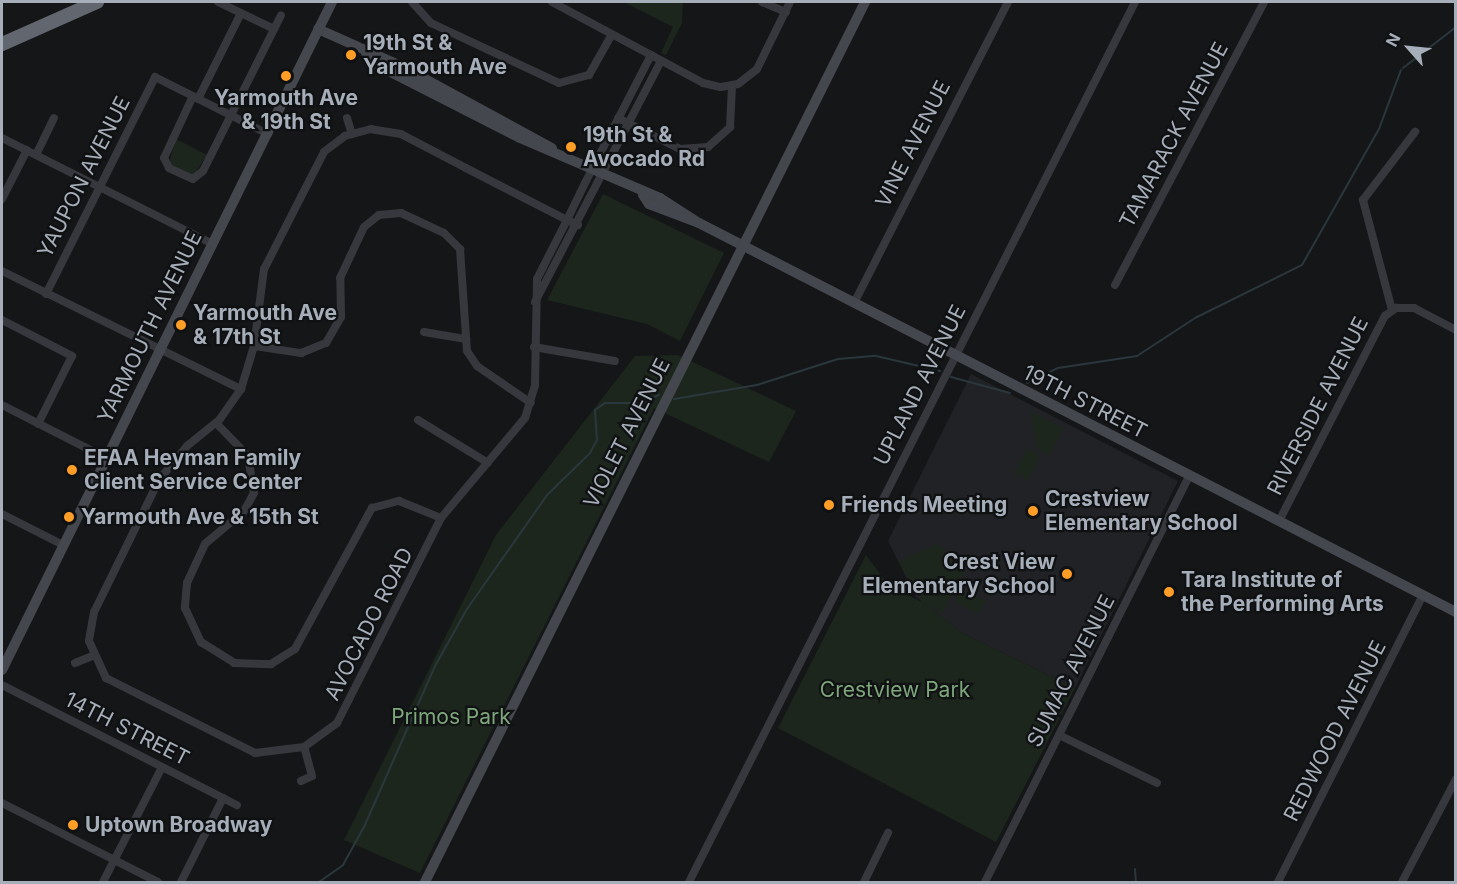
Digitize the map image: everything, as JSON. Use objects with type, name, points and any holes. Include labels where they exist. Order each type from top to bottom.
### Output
[{"type":"highway","points":[[2,44],[97,2]]},
{"type":"street","points":[[218,2],[274,29]]},
{"type":"street","name":"YARMOUTH AVENUE","points":[[2,667],[332,2]]},
{"type":"street","points":[[412,2],[431,23],[549,81],[576,86],[593,70],[611,36]]},
{"type":"street","points":[[552,2],[611,36],[712,86],[732,86],[757,69],[790,2]]},
{"type":"street","points":[[762,2],[786,12]]},
{"type":"street","name":"VIOLET AVENUE","points":[[425,882],[865,2]]},
{"type":"street","name":"VINE AVENUE","points":[[854,303],[1008,2]]},
{"type":"street","name":"UPLAND AVENUE","points":[[689,882],[1135,2]]},
{"type":"street","name":"TAMARACK AVENUE","points":[[1115,285],[1264,2]]},
{"type":"street","points":[[241,13],[164,158],[184,177],[201,174],[281,15]]},
{"type":"street","name":"19TH STREET","points":[[318,29],[366,53],[375,64],[553,149],[643,195],[657,208],[699,223],[1455,612]]},
{"type":"street","points":[[531,403],[534,303],[537,279],[651,56]]},
{"type":"street","points":[[534,303],[578,225],[661,61]]},
{"type":"street","name":"YAUPON AVENUE","points":[[46,294],[155,77],[196,98]]},
{"type":"street","points":[[618,118],[680,149],[709,151],[730,127],[732,86]]},
{"type":"street","points":[[196,98],[268,134]]},
{"type":"street","points":[[36,155],[54,118]]},
{"type":"street","points":[[347,118],[352,134]]},
{"type":"street","points":[[75,663],[92,656],[94,612],[159,480],[187,446],[216,423],[241,389],[254,346],[251,325],[264,269],[315,167],[334,143],[352,134],[371,129],[401,134],[578,225]]},
{"type":"street","points":[[1415,132],[1364,200],[1392,310],[1414,308],[1455,330]]},
{"type":"street","points":[[2,138],[213,244]]},
{"type":"street","points":[[2,200],[27,150]]},
{"type":"street","points":[[254,346],[301,352],[326,343],[341,317],[344,267],[364,227],[388,212],[444,233],[460,249],[466,339],[477,366],[531,403]]},
{"type":"street","points":[[2,271],[241,389]]},
{"type":"street","name":"RIVERSIDE AVENUE","points":[[1279,521],[1366,350],[1392,310]]},
{"type":"street","points":[[2,320],[72,356],[38,424]]},
{"type":"street","points":[[424,332],[466,339]]},
{"type":"street","points":[[534,347],[615,361]]},
{"type":"street","name":"AVOCADO ROAD","points":[[92,656],[119,689],[240,749],[270,754],[304,747],[326,734],[346,711],[441,518],[488,463],[531,403]]},
{"type":"street","points":[[2,405],[106,458]]},
{"type":"street","points":[[418,420],[488,463]]},
{"type":"street","points":[[216,423],[248,456],[255,493],[244,511],[205,544],[187,583],[185,608],[201,642],[234,663],[271,664],[295,649],[372,508],[399,501],[441,518]]},
{"type":"street","name":"SUMAC AVENUE","points":[[984,882],[1190,476]]},
{"type":"street","points":[[2,514],[63,545]]},
{"type":"street","name":"REDWOOD AVENUE","points":[[1278,882],[1423,595]]},
{"type":"street","name":"14TH STREET","points":[[2,685],[237,805]]},
{"type":"street","points":[[1059,735],[1156,783]]},
{"type":"street","points":[[301,781],[312,776],[304,747]]},
{"type":"street","points":[[103,882],[162,767]]},
{"type":"street","points":[[1402,882],[1455,779]]},
{"type":"street","points":[[181,882],[223,798]]},
{"type":"street","points":[[2,803],[158,882]]},
{"type":"street","points":[[864,882],[888,833]]},
{"type":"shaded area","name":"Crestview Elementary School","points":[[971,374],[1178,481],[1075,688],[962,633],[916,597],[888,541]]},
{"type":"green space","points":[[624,2],[683,2],[682,23],[666,55],[661,53],[673,27]]},
{"type":"green space","points":[[176,139],[207,155],[193,176],[169,163]]},
{"type":"green space","points":[[603,194],[724,253],[680,341],[647,324],[547,300]]},
{"type":"green space","name":"Primos Park","points":[[678,355],[796,411],[769,462],[654,408],[420,873],[344,840],[496,535],[635,356]]},
{"type":"green space","points":[[1031,412],[1063,428],[1050,455],[1036,448]]},
{"type":"green space","points":[[1027,449],[1040,455],[1028,480],[1015,473]]},
{"type":"green space","name":"Crestview Park","points":[[936,544],[968,565],[943,613],[923,602],[962,633],[1075,688],[996,842],[778,728],[866,555],[890,587],[922,602],[899,562]]},
{"type":"green space","points":[[961,589],[985,601],[979,614],[955,602]]},
{"type":"waterway","points":[[1403,68],[1456,27]]},
{"type":"waterway","points":[[1027,383],[1058,368],[1137,356],[1195,318],[1302,265],[1379,129],[1401,70]]},
{"type":"waterway","points":[[674,399],[757,385],[838,359],[876,356],[940,371]]},
{"type":"waterway","points":[[951,377],[1010,393]]},
{"type":"waterway","points":[[319,882],[343,865],[364,827],[435,666],[467,609],[547,495],[590,453],[597,440],[595,410],[605,403],[643,403],[659,395]]},
{"type":"waterway","points":[[1135,869],[1136,882]]},
{"type":"place","name":"19th St & Yarmouth Ave","points":[[351,55]]},
{"type":"place","name":"Yarmouth Ave & 19th St","points":[[286,76]]},
{"type":"place","name":"19th St & Avocado Rd","points":[[571,147]]},
{"type":"place","name":"Yarmouth Ave & 17th St","points":[[181,325]]},
{"type":"place","name":"EFAA Heyman Family Client Service Center","points":[[72,470]]},
{"type":"place","name":"Friends Meeting","points":[[829,505]]},
{"type":"place","name":"Crestview Elementary School","points":[[1033,511]]},
{"type":"place","name":"Yarmouth Ave & 15th St","points":[[69,517]]},
{"type":"place","name":"Crest View Elementary School","points":[[1067,574]]},
{"type":"place","name":"Tara Institute of the Performing Arts","points":[[1169,592]]},
{"type":"place","name":"Uptown Broadway","points":[[73,825]]}]
